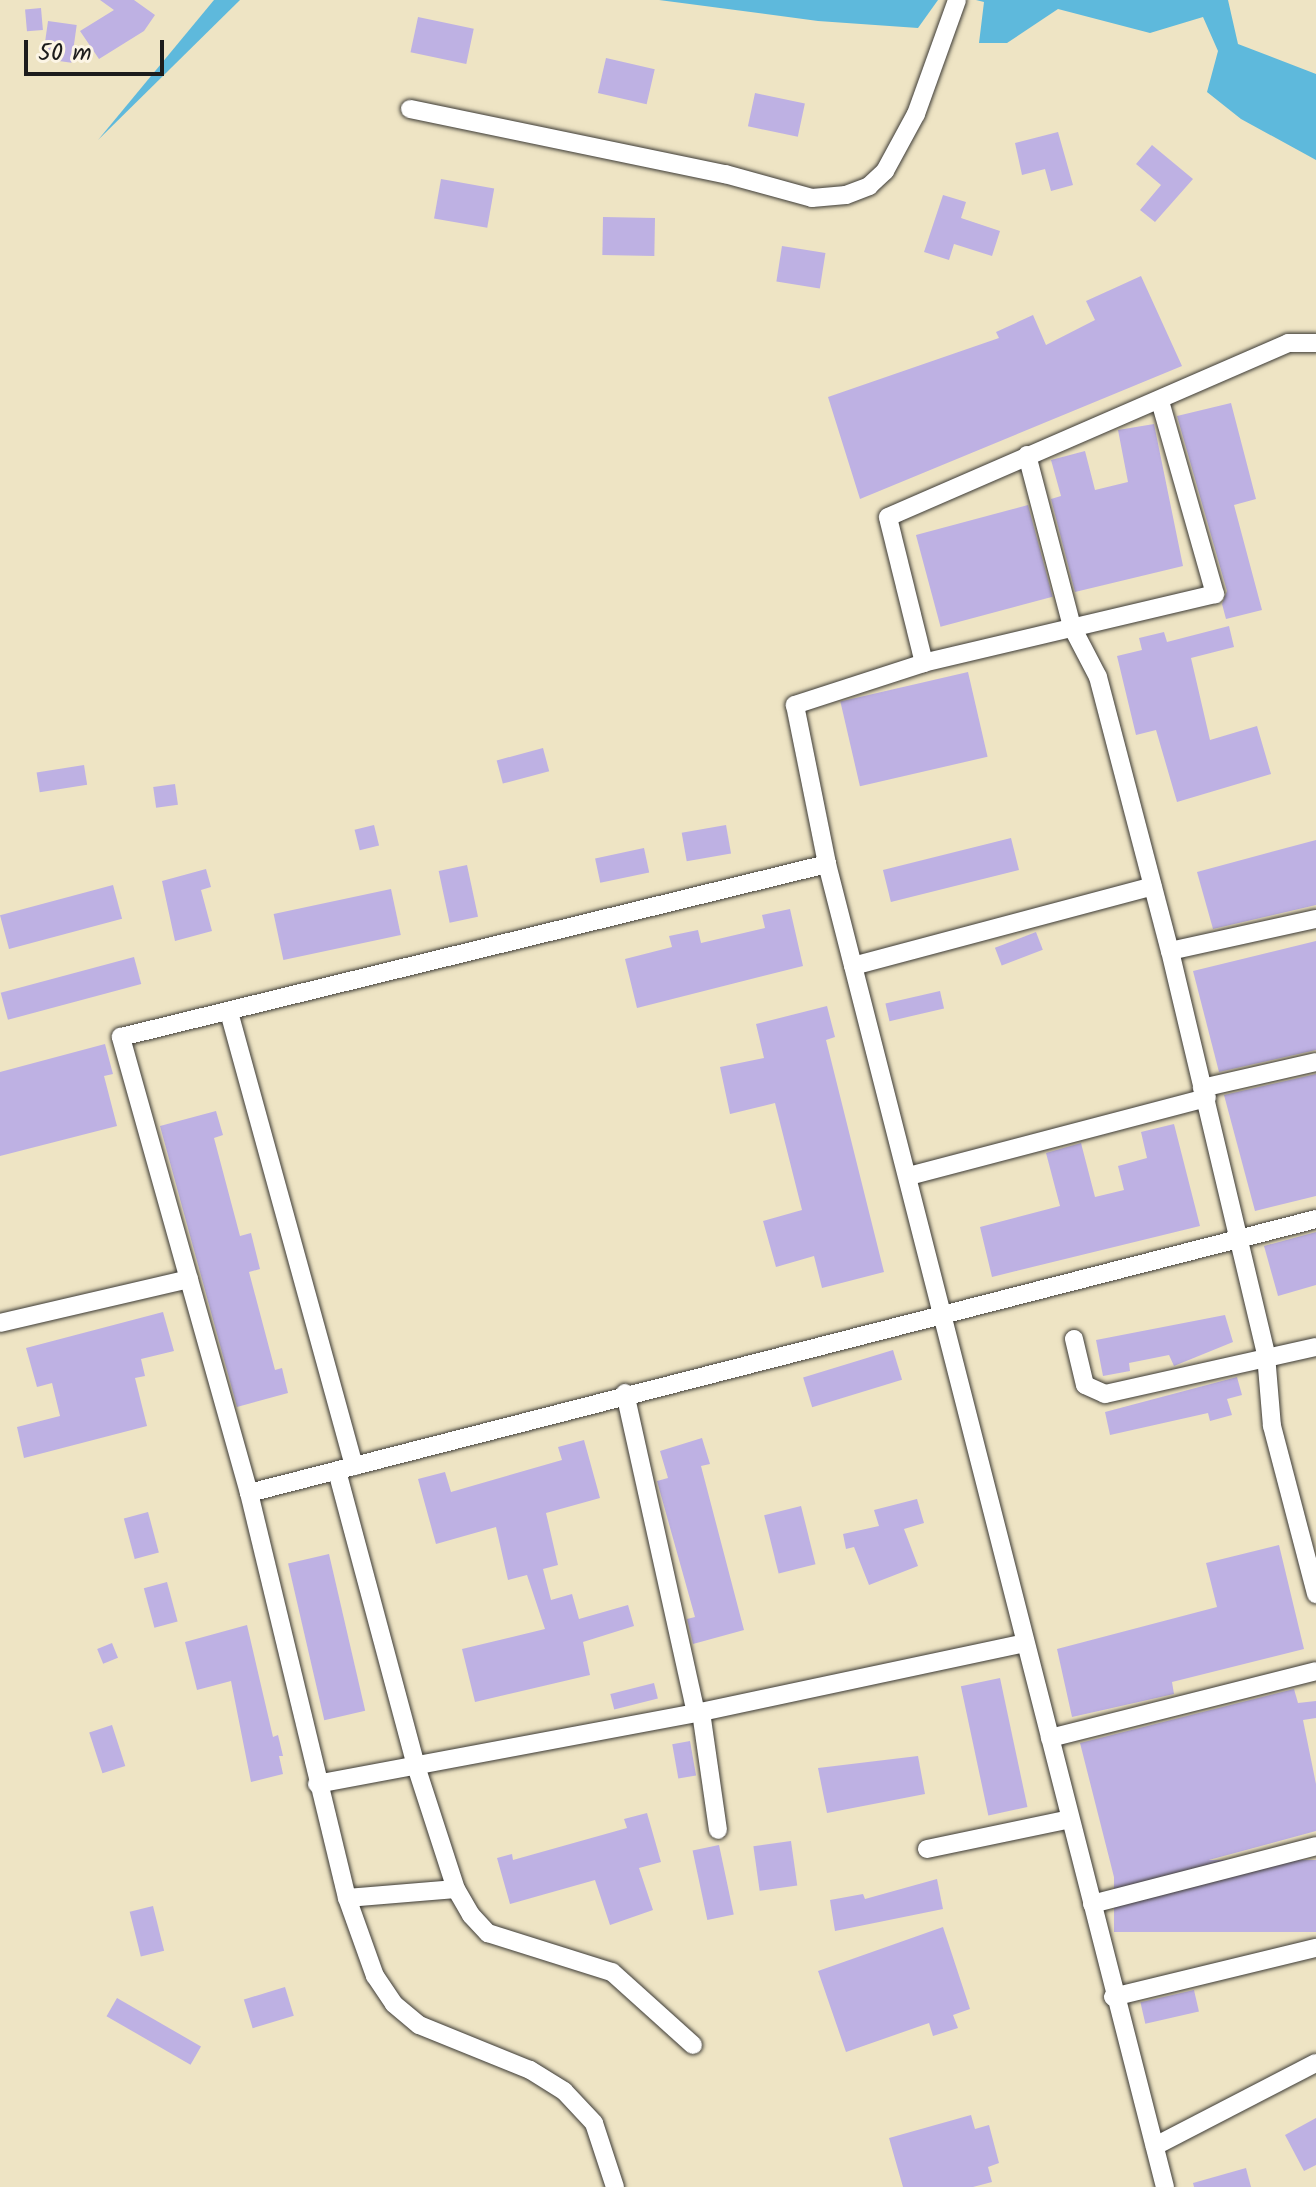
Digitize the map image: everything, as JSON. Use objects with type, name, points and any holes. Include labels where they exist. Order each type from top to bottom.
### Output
[{"type":"street","points":[[410,109],[725,174],[812,198],[846,195],[869,186],[885,171],[916,114],[955,7]]},
{"type":"street","points":[[924,663],[888,517],[1288,343],[1316,343]]},
{"type":"street","points":[[1160,401],[1215,594],[924,663],[795,705],[827,864],[909,1176],[1113,1997],[1165,2187]]},
{"type":"street","points":[[1027,455],[1072,627],[1098,677],[1170,951],[1266,1355],[1272,1426],[1316,1594]]},
{"type":"street","points":[[615,2187],[594,2123],[564,2091],[530,2070],[437,2033],[402,2012],[375,1976],[347,1898],[249,1493],[121,1037],[827,864]]},
{"type":"street","points":[[853,966],[1153,886]]},
{"type":"street","points":[[1170,951],[1316,919]]},
{"type":"street","points":[[229,1012],[346,1468],[415,1763],[456,1889],[488,1933],[607,1969],[693,2045]]},
{"type":"street","points":[[909,1176],[1316,1062]]},
{"type":"street","points":[[249,1493],[942,1311],[1316,1219]]},
{"type":"street","points":[[0,1323],[189,1279]]},
{"type":"street","points":[[1074,1339],[1085,1385],[1096,1394],[1266,1355],[1316,1347]]},
{"type":"street","points":[[625,1393],[699,1712],[718,1830]]},
{"type":"street","points":[[317,1784],[415,1763],[699,1712],[1025,1643]]},
{"type":"street","points":[[1050,1738],[1316,1671]]},
{"type":"street","points":[[927,1849],[1070,1819]]},
{"type":"street","points":[[1092,1904],[1316,1846]]},
{"type":"street","points":[[347,1898],[456,1889]]},
{"type":"street","points":[[1113,1997],[1316,1948]]},
{"type":"street","points":[[1155,2146],[1316,2063]]},
{"type":"water","points":[[214,0],[240,0],[98,140]]},
{"type":"water","points":[[659,0],[938,0],[918,28],[818,21]]},
{"type":"water","points":[[976,0],[1228,0],[1238,44],[1316,74],[1316,160],[1241,119],[1207,92],[1218,51],[1203,17],[1150,33],[1058,9],[1007,43],[979,43],[984,2]]},
{"type":"building","points":[[100,0],[134,0],[155,15],[144,31],[99,59],[80,31],[114,10]]},
{"type":"building","points":[[41,8],[43,30],[27,31],[25,9]]},
{"type":"building","points":[[418,17],[474,29],[466,64],[411,52]]},
{"type":"building","points":[[48,21],[77,25],[71,63],[43,59]]},
{"type":"building","points":[[606,58],[655,69],[647,104],[598,93]]},
{"type":"building","points":[[755,93],[805,104],[798,137],[748,126]]},
{"type":"building","points":[[1058,132],[1073,185],[1051,191],[1045,169],[1022,175],[1015,143]]},
{"type":"building","points":[[1152,145],[1193,179],[1155,222],[1140,210],[1161,185],[1136,164]]},
{"type":"building","points":[[441,179],[494,188],[487,228],[434,218]]},
{"type":"building","points":[[943,195],[966,202],[961,218],[1000,231],[992,256],[954,244],[949,260],[924,252]]},
{"type":"building","points":[[603,217],[655,218],[654,256],[602,255]]},
{"type":"building","points":[[782,246],[825,253],[820,288],[776,282]]},
{"type":"building","points":[[1141,276],[1182,366],[860,499],[828,397],[999,338],[996,332],[1033,315],[1046,345],[1095,320],[1086,301]]},
{"type":"building","points":[[1231,403],[1256,499],[1234,505],[1262,610],[1226,619],[1222,604],[1227,591],[1177,416]]},
{"type":"building","points":[[1154,424],[1183,566],[1075,592],[1051,499],[1061,496],[1051,460],[1085,451],[1095,490],[1128,482],[1118,430]]},
{"type":"building","points":[[1028,505],[1053,597],[941,627],[916,535]]},
{"type":"building","points":[[1229,626],[1234,647],[1191,658],[1210,740],[1257,726],[1271,774],[1177,802],[1156,730],[1136,735],[1117,656],[1142,650],[1139,638],[1164,632],[1167,642]]},
{"type":"building","points":[[968,672],[988,757],[860,786],[840,701]]},
{"type":"building","points":[[543,748],[549,771],[503,784],[497,760]]},
{"type":"building","points":[[84,765],[87,785],[40,792],[37,773]]},
{"type":"building","points":[[175,784],[178,805],[156,808],[153,787]]},
{"type":"building","points":[[374,825],[379,845],[360,850],[355,830]]},
{"type":"building","points":[[726,825],[731,854],[687,861],[682,833]]},
{"type":"building","points":[[1011,838],[1019,870],[891,902],[883,870]]},
{"type":"building","points":[[1316,840],[1316,905],[1213,929],[1197,872]]},
{"type":"building","points":[[644,848],[649,872],[600,883],[595,858]]},
{"type":"building","points":[[467,865],[478,917],[450,923],[439,871]]},
{"type":"building","points":[[206,869],[211,887],[201,890],[212,931],[175,941],[162,881]]},
{"type":"building","points":[[113,885],[122,919],[9,949],[0,915]]},
{"type":"building","points":[[391,889],[401,935],[283,960],[274,914]]},
{"type":"building","points":[[790,909],[803,966],[637,1008],[625,959],[672,947],[669,936],[698,930],[701,943],[765,928],[762,915]]},
{"type":"building","points":[[1036,932],[1043,950],[1002,966],[995,948]]},
{"type":"building","points":[[1316,941],[1316,1050],[1219,1072],[1193,971]]},
{"type":"building","points":[[134,957],[141,984],[8,1020],[1,993]]},
{"type":"building","points":[[940,991],[944,1009],[889,1021],[885,1004]]},
{"type":"building","points":[[827,1006],[835,1037],[826,1040],[884,1272],[822,1288],[814,1256],[776,1267],[763,1221],[802,1210],[775,1103],[730,1114],[720,1067],[764,1058],[756,1024]]},
{"type":"building","points":[[105,1044],[113,1074],[104,1076],[117,1126],[0,1156],[0,1072]]},
{"type":"building","points":[[1316,1074],[1316,1196],[1255,1211],[1224,1095]]},
{"type":"building","points":[[216,1111],[223,1135],[214,1138],[240,1236],[251,1233],[260,1269],[249,1272],[275,1370],[282,1368],[288,1393],[237,1407],[160,1126]]},
{"type":"building","points":[[1174,1124],[1200,1226],[992,1277],[980,1227],[1060,1206],[1046,1153],[1081,1143],[1095,1197],[1124,1190],[1118,1166],[1147,1158],[1141,1132]]},
{"type":"building","points":[[1316,1232],[1316,1285],[1278,1296],[1264,1246]]},
{"type":"building","points":[[163,1312],[174,1351],[141,1359],[145,1376],[135,1378],[147,1426],[24,1458],[17,1427],[60,1416],[52,1383],[37,1387],[26,1348]]},
{"type":"building","points":[[1225,1315],[1233,1342],[1174,1366],[1169,1355],[1129,1363],[1130,1371],[1103,1376],[1096,1340]]},
{"type":"building","points":[[893,1350],[902,1380],[812,1407],[803,1377]]},
{"type":"building","points":[[1237,1377],[1242,1395],[1227,1399],[1232,1415],[1210,1421],[1208,1413],[1110,1435],[1105,1412]]},
{"type":"building","points":[[702,1438],[710,1464],[701,1466],[744,1630],[693,1644],[687,1619],[695,1617],[657,1481],[668,1478],[660,1451]]},
{"type":"building","points":[[584,1440],[600,1498],[546,1513],[558,1565],[543,1569],[551,1600],[572,1594],[579,1619],[628,1605],[634,1626],[583,1642],[590,1675],[475,1702],[462,1649],[545,1629],[527,1575],[508,1580],[496,1527],[436,1544],[418,1479],[445,1472],[451,1492],[562,1460],[558,1447]]},
{"type":"building","points":[[917,1499],[924,1523],[904,1529],[918,1566],[869,1585],[854,1547],[846,1549],[843,1534],[879,1526],[874,1510]]},
{"type":"building","points":[[801,1506],[816,1564],[779,1573],[764,1515]]},
{"type":"building","points":[[148,1512],[159,1553],[135,1559],[124,1518]]},
{"type":"building","points":[[1279,1545],[1304,1649],[1172,1682],[1174,1694],[1072,1717],[1057,1649],[1217,1607],[1206,1563]]},
{"type":"building","points":[[329,1554],[365,1711],[324,1720],[288,1563]]},
{"type":"building","points":[[167,1582],[178,1622],[154,1628],[144,1588]]},
{"type":"building","points":[[247,1625],[273,1737],[278,1735],[283,1756],[279,1756],[283,1774],[251,1782],[231,1681],[197,1690],[185,1642]]},
{"type":"building","points":[[112,1643],[118,1658],[103,1664],[97,1649]]},
{"type":"building","points":[[1000,1678],[1027,1807],[988,1815],[961,1686]]},
{"type":"building","points":[[654,1683],[658,1699],[614,1709],[610,1694]]},
{"type":"building","points":[[1294,1689],[1298,1703],[1316,1701],[1316,1718],[1303,1720],[1316,1784],[1316,1831],[1116,1885],[1080,1743]]},
{"type":"building","points":[[112,1725],[125,1766],[102,1773],[89,1732]]},
{"type":"building","points":[[690,1741],[696,1775],[678,1779],[672,1744]]},
{"type":"building","points":[[918,1756],[925,1794],[827,1813],[818,1768]]},
{"type":"building","points":[[647,1813],[661,1862],[639,1868],[653,1910],[610,1925],[595,1880],[510,1904],[497,1858],[512,1854],[513,1860],[627,1828],[624,1819]]},
{"type":"building","points":[[791,1841],[797,1886],[760,1891],[753,1846]]},
{"type":"building","points":[[719,1845],[734,1914],[707,1920],[693,1851]]},
{"type":"building","points":[[1114,1860],[1316,1860],[1316,1932],[1114,1932]]},
{"type":"building","points":[[937,1879],[943,1909],[835,1931],[830,1900],[863,1894],[865,1899]]},
{"type":"building","points":[[153,1906],[164,1951],[141,1956],[130,1912]]},
{"type":"building","points":[[943,1927],[970,2009],[953,2015],[958,2028],[933,2036],[929,2023],[846,2052],[818,1971]]},
{"type":"building","points":[[285,1987],[294,2016],[253,2028],[244,2000]]},
{"type":"building","points":[[1194,1990],[1199,2011],[1145,2024],[1140,2002]]},
{"type":"building","points":[[117,1998],[201,2046],[191,2065],[106,2016]]},
{"type":"building","points":[[971,2115],[975,2129],[989,2125],[999,2163],[988,2167],[992,2182],[973,2187],[903,2187],[889,2138]]},
{"type":"building","points":[[1316,2118],[1316,2165],[1304,2171],[1285,2135]]},
{"type":"building","points":[[1246,2168],[1251,2187],[1194,2187],[1193,2183]]}]
